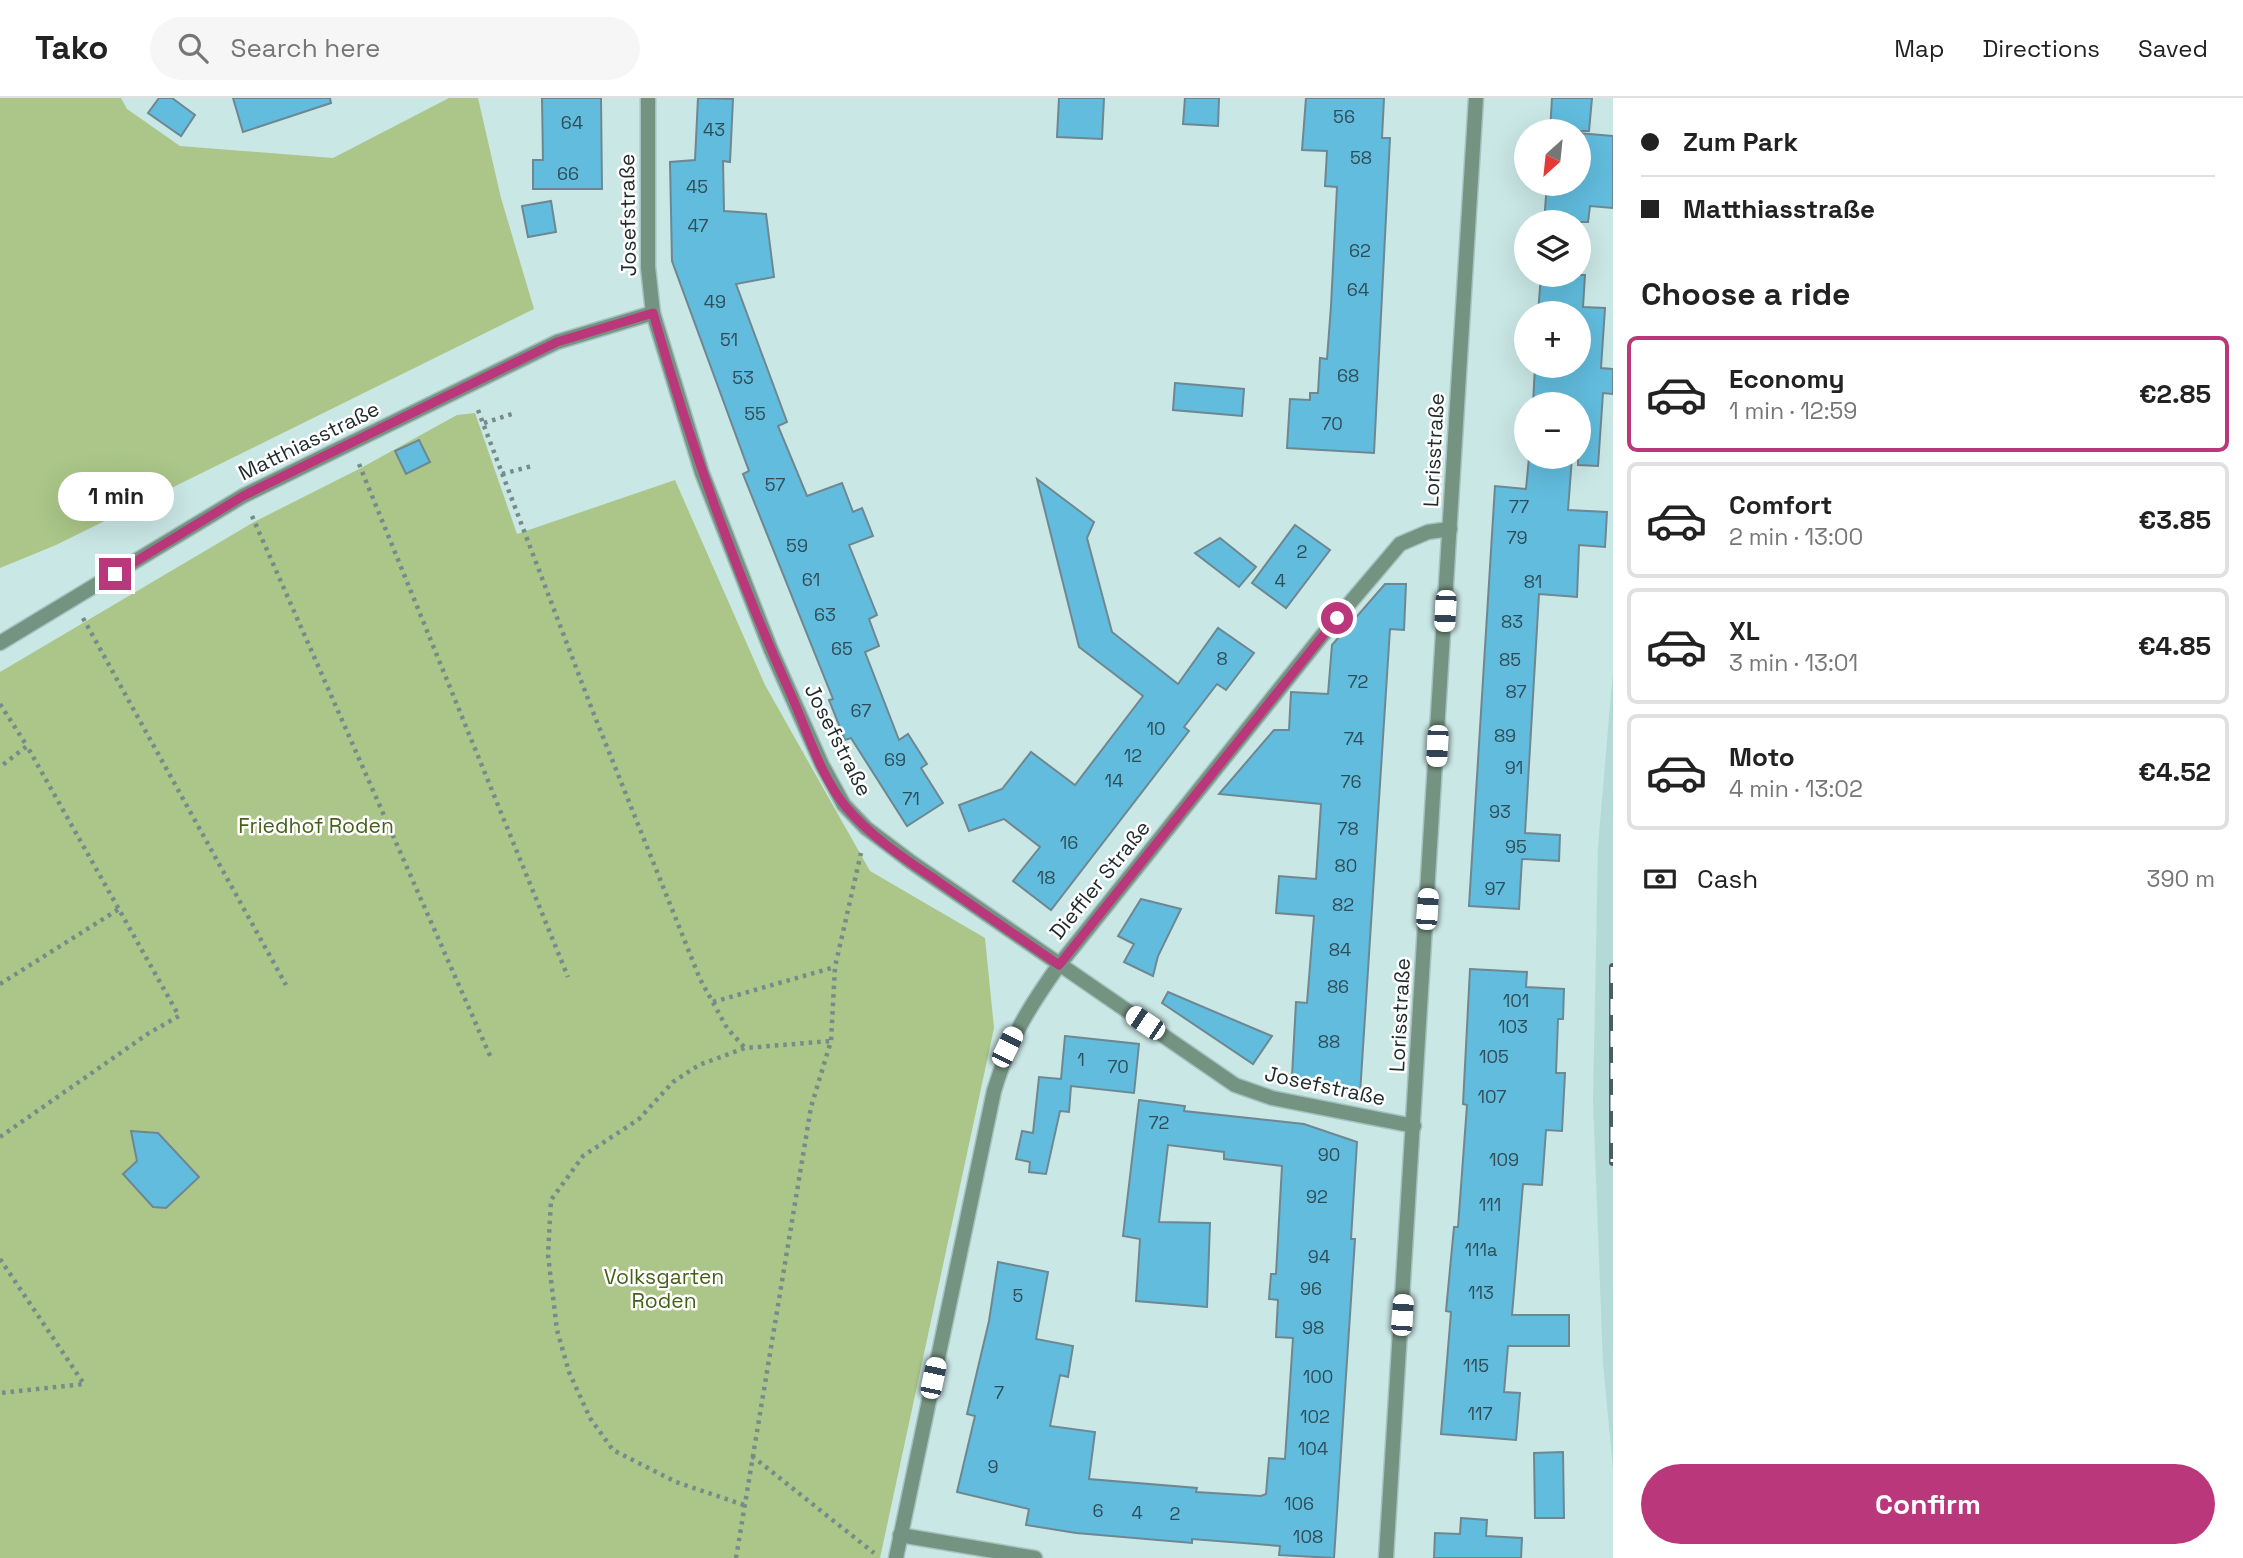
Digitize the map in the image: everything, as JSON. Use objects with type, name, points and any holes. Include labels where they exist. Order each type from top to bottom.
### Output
[{"type":"street","name":"Josefstraße","points":[[648,98],[648,267],[653,313],[702,473],[771,650],[822,765],[844,805],[866,828],[1059,965],[1235,1084],[1272,1098],[1414,1126]]},
{"type":"street","name":"Lorisstraße","points":[[1386,1558],[1476,98]]},
{"type":"street","name":"Matthiasstraße","points":[[0,643],[243,496],[557,342],[653,313]]},
{"type":"street","name":"Dieffler Straße","points":[[895,1558],[994,1091],[1007,1047],[1020,1021],[1059,965],[1321,636],[1400,544],[1428,532],[1450,529]]},
{"type":"street","points":[[900,1535],[1035,1558]]},
{"type":"path","points":[[512,414],[484,422],[502,474],[660,882],[713,1002],[727,1028],[746,1048]]},
{"type":"path","points":[[350,445],[568,977]]},
{"type":"path","points":[[502,474],[532,466]]},
{"type":"path","points":[[243,496],[491,1059]]},
{"type":"path","points":[[72,600],[286,985]]},
{"type":"path","points":[[0,704],[27,746],[179,1016],[149,1033],[0,1137]]},
{"type":"path","points":[[0,766],[27,746]]},
{"type":"path","points":[[736,1558],[811,1107],[831,1041],[835,967],[866,828]]},
{"type":"path","points":[[0,984],[119,909]]},
{"type":"path","points":[[713,1002],[835,967]]},
{"type":"path","points":[[744,1504],[676,1482],[613,1450],[590,1418],[569,1372],[557,1330],[548,1255],[551,1200],[583,1156],[639,1119],[673,1083],[699,1065],[746,1048],[831,1041]]},
{"type":"path","points":[[0,1259],[84,1384],[0,1393]]},
{"type":"path","points":[[751,1456],[879,1558]]},
{"type":"shaded area","points":[[1613,670],[1613,1469],[1603,1364],[1593,1101],[1598,846]]},
{"type":"green space","points":[[0,98],[121,98],[127,109],[180,146],[333,158],[449,98],[478,98],[501,198],[534,309],[56,545],[0,568]]},
{"type":"green space","points":[[475,413],[517,534],[675,480],[765,685],[870,871],[985,938],[994,1028],[880,1558],[0,1558],[0,672],[254,522],[361,468],[457,415]]},
{"type":"building","points":[[159,98],[172,98],[195,115],[181,136],[148,113]]},
{"type":"building","points":[[233,98],[330,98],[331,103],[243,132]]},
{"type":"building","points":[[542,98],[601,98],[602,189],[533,189],[533,160],[543,160]]},
{"type":"building","points":[[698,98],[733,99],[730,162],[723,161],[724,211],[766,214],[774,277],[736,284],[787,422],[778,426],[807,496],[842,483],[853,512],[862,508],[873,536],[849,545],[877,615],[869,619],[879,646],[865,652],[899,740],[908,734],[927,764],[921,768],[943,803],[907,826],[851,738],[845,740],[829,700],[833,699],[743,474],[749,471],[672,261],[670,162],[695,160]]},
{"type":"building","points":[[1059,98],[1104,98],[1102,139],[1057,137]]},
{"type":"building","points":[[1185,98],[1219,98],[1218,126],[1183,124]]},
{"type":"building","points":[[1306,98],[1384,98],[1382,138],[1390,138],[1374,453],[1287,448],[1290,399],[1310,400],[1310,393],[1318,393],[1320,358],[1327,359],[1331,306],[1337,187],[1325,186],[1327,151],[1302,150]]},
{"type":"building","points":[[1552,98],[1592,98],[1590,119],[1551,119]]},
{"type":"building","points":[[1591,134],[1613,136],[1613,208],[1590,206],[1590,210],[1545,210],[1546,196],[1591,196]]},
{"type":"building","points":[[551,201],[556,232],[528,237],[522,206]]},
{"type":"building","points":[[1540,287],[1584,287],[1583,301],[1539,301]]},
{"type":"building","points":[[1591,307],[1605,308],[1601,368],[1613,369],[1613,394],[1603,393],[1598,466],[1591,466],[1591,392],[1534,392],[1534,378],[1591,378]]},
{"type":"building","points":[[1175,383],[1244,389],[1242,416],[1173,410]]},
{"type":"building","points":[[419,440],[430,462],[406,474],[395,451]]},
{"type":"building","points":[[1528,469],[1571,469],[1568,510],[1607,512],[1605,547],[1579,545],[1577,597],[1539,594],[1525,833],[1560,835],[1559,861],[1522,859],[1519,909],[1469,906],[1495,486],[1526,489]]},
{"type":"building","points":[[1037,479],[1094,522],[1087,538],[1112,632],[1178,684],[1218,628],[1254,653],[1226,690],[1217,684],[1184,727],[1189,731],[1051,910],[1013,881],[1040,847],[1004,819],[969,831],[959,805],[1002,789],[1031,752],[1075,785],[1143,696],[1079,647]]},
{"type":"building","points":[[1295,525],[1330,550],[1286,608],[1252,583]]},
{"type":"building","points":[[1220,538],[1256,567],[1239,587],[1195,553]]},
{"type":"building","points":[[1385,584],[1406,584],[1404,630],[1390,629],[1360,1094],[1292,1076],[1296,1002],[1307,1003],[1314,916],[1276,913],[1279,876],[1316,879],[1321,804],[1219,794],[1274,730],[1289,730],[1291,692],[1328,694],[1332,645]]},
{"type":"building","points":[[1141,899],[1181,909],[1158,956],[1153,976],[1124,962],[1134,944],[1118,936]]},
{"type":"building","points":[[1470,969],[1527,972],[1526,987],[1564,989],[1563,1019],[1558,1019],[1556,1073],[1565,1073],[1562,1131],[1546,1130],[1542,1185],[1523,1184],[1512,1315],[1569,1315],[1569,1346],[1508,1346],[1504,1392],[1520,1393],[1516,1440],[1441,1434],[1451,1312],[1446,1311],[1454,1227],[1458,1227],[1467,1105],[1463,1104]]},
{"type":"building","points":[[1168,992],[1272,1036],[1253,1064],[1162,1003]]},
{"type":"building","points":[[1065,1036],[1139,1044],[1134,1093],[1071,1086],[1069,1112],[1060,1111],[1046,1174],[1029,1172],[1030,1162],[1016,1159],[1022,1131],[1033,1133],[1039,1077],[1061,1079]]},
{"type":"building","points":[[1139,1100],[1185,1106],[1184,1111],[1304,1124],[1357,1142],[1351,1239],[1355,1239],[1334,1558],[1279,1555],[1280,1546],[1192,1539],[1192,1543],[1076,1533],[1026,1525],[1029,1509],[957,1492],[975,1416],[967,1414],[989,1321],[998,1262],[1048,1272],[1036,1339],[1073,1346],[1068,1377],[1060,1375],[1050,1426],[1095,1432],[1089,1479],[1197,1488],[1196,1492],[1261,1496],[1266,1494],[1269,1458],[1285,1459],[1293,1338],[1276,1337],[1278,1300],[1269,1299],[1271,1274],[1276,1274],[1282,1166],[1224,1159],[1224,1152],[1168,1145],[1159,1222],[1210,1223],[1207,1307],[1136,1301],[1140,1239],[1123,1236]]},
{"type":"building","points":[[131,1131],[158,1133],[199,1177],[166,1208],[153,1207],[123,1174],[137,1161]]},
{"type":"building","points":[[1563,1452],[1564,1518],[1535,1518],[1534,1453]]},
{"type":"building","points":[[1461,1518],[1487,1520],[1486,1536],[1522,1538],[1521,1558],[1434,1558],[1435,1533],[1460,1534]]},
{"type":"railway","points":[[1613,967],[1613,1162]]},
{"type":"route","points":[[115,574],[243,496],[557,342],[602,326],[653,313],[675,391],[712,499],[771,650],[822,765],[844,805],[866,828],[911,862],[1059,965],[1337,618]]},
{"type":"park label","name":"Friedhof Roden","points":[[316,826]]},
{"type":"park label","name":"Volksgarten Roden","points":[[664,1289]]}]
